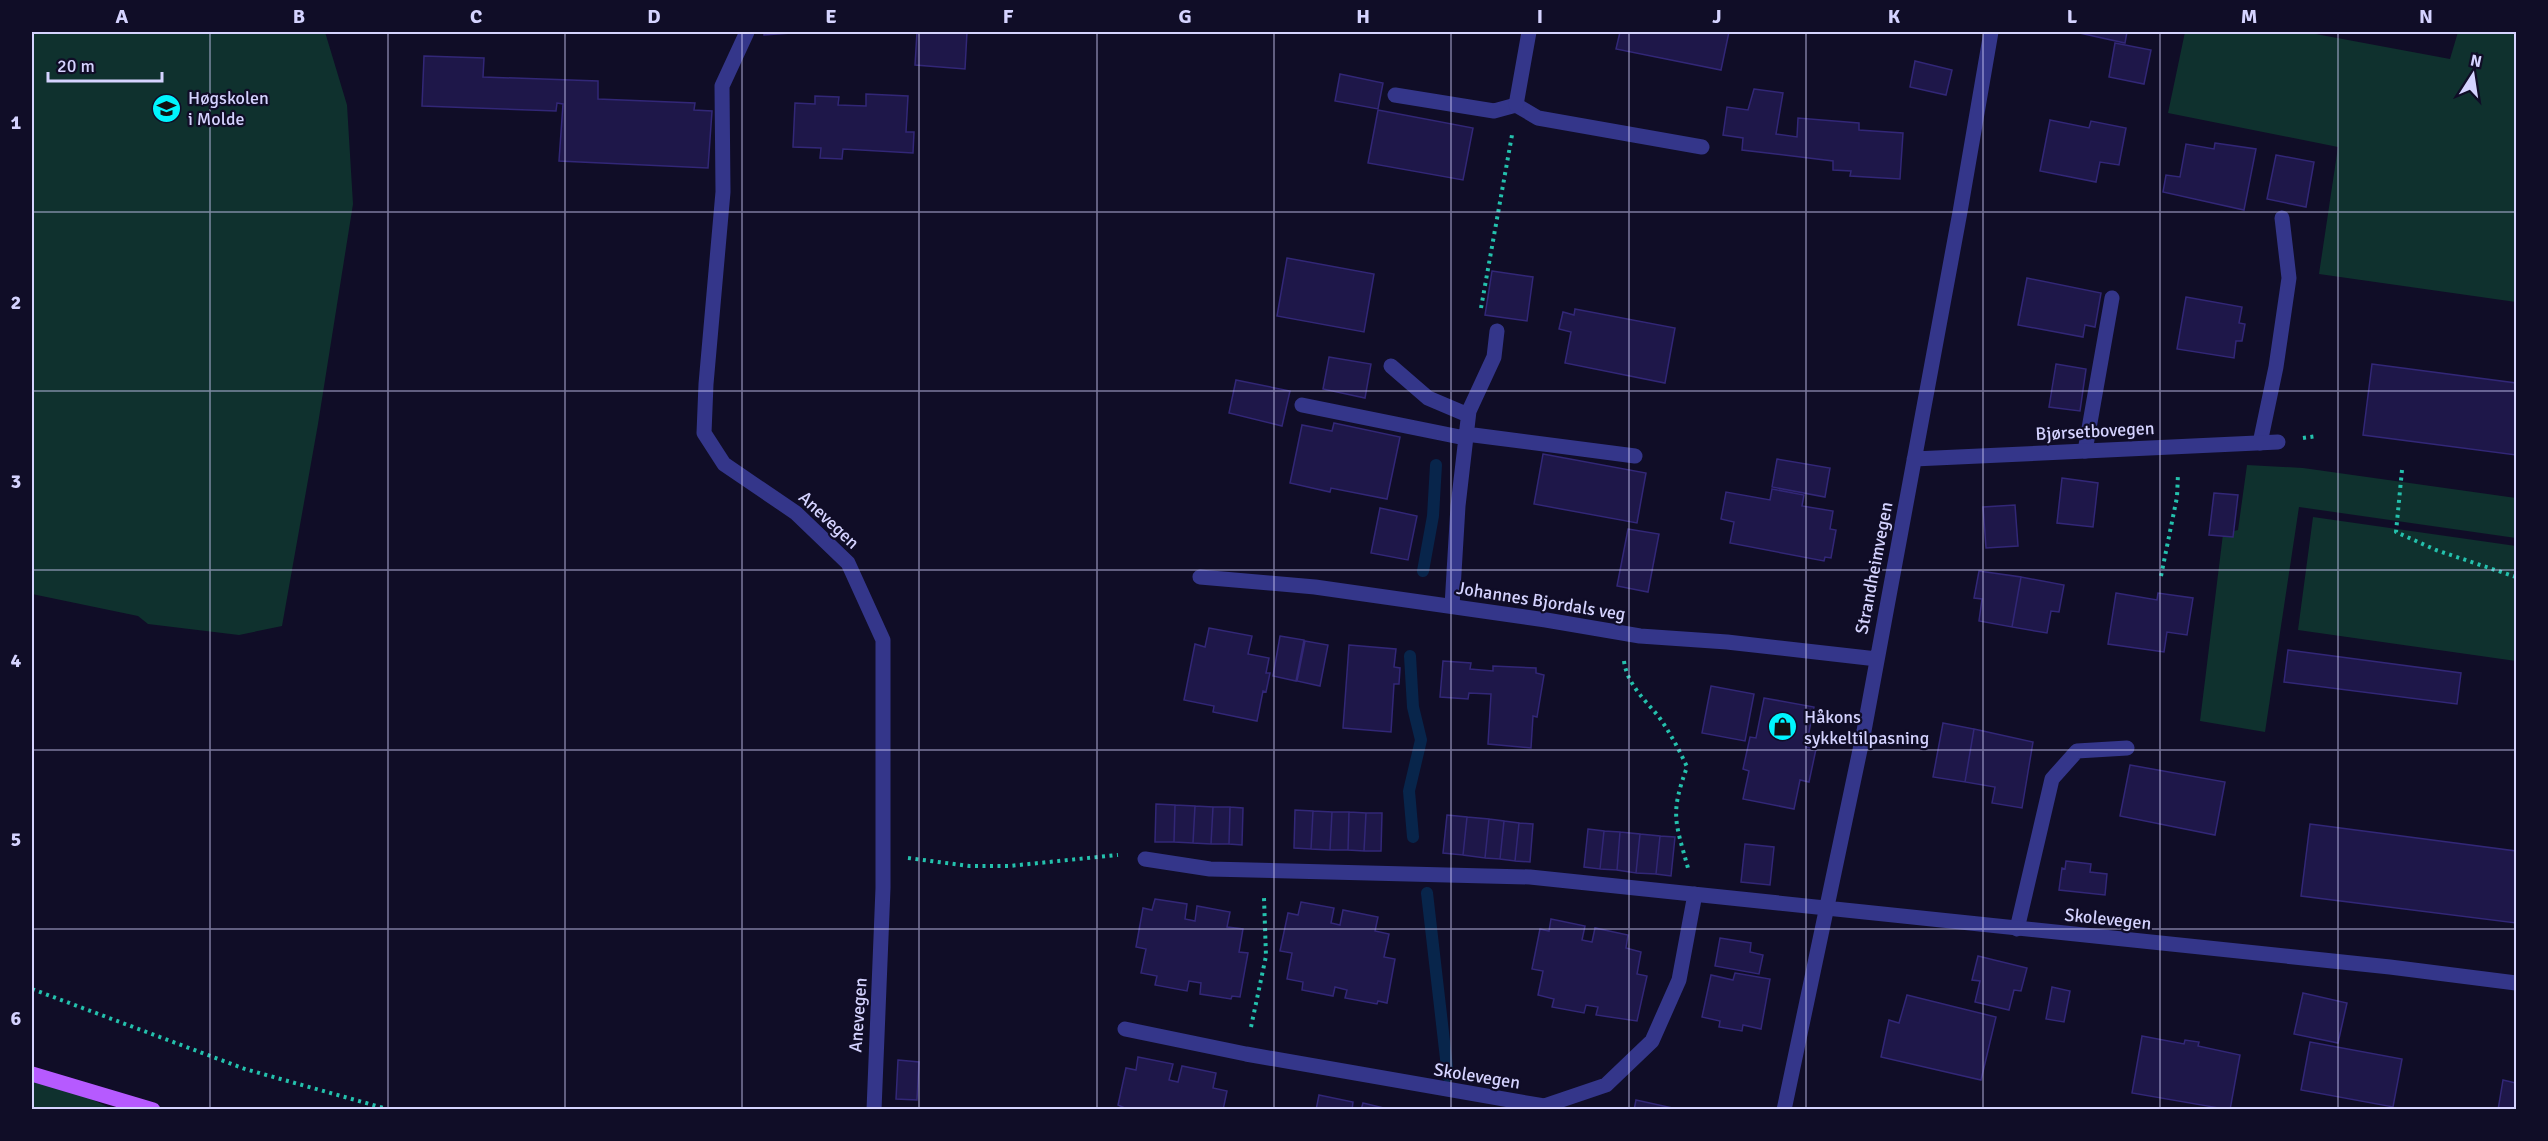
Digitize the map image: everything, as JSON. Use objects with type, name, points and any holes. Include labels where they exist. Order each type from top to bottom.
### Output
[{"type":"main road","points":[[32,1074],[153,1110]]},
{"type":"street","name":"Anevegen","points":[[747,32],[722,86],[723,192],[706,384],[704,433],[724,464],[796,513],[848,563],[883,640],[884,855],[874,1110]]},
{"type":"street","points":[[1516,105],[1529,32]]},
{"type":"street","name":"Strandheimvegen","points":[[1784,1110],[1877,659],[1991,32]]},
{"type":"street","points":[[1395,95],[1494,111],[1516,105],[1538,118],[1701,147]]},
{"type":"street","points":[[2260,443],[2276,367],[2289,278],[2282,218]]},
{"type":"street","points":[[2085,451],[2112,298]]},
{"type":"street","points":[[1452,606],[1468,416],[1494,357],[1497,331]]},
{"type":"street","points":[[1390,366],[1428,398],[1468,416]]},
{"type":"street","points":[[1302,405],[1466,436],[1635,456]]},
{"type":"street","name":"Bjørsetbovegen","points":[[1914,459],[2278,442]]},
{"type":"street","name":"Johannes Bjordals veg","points":[[1200,577],[1315,587],[1622,633],[1782,647],[1877,659]]},
{"type":"street","points":[[2018,929],[2052,779],[2077,751],[2127,748]]},
{"type":"street","name":"Skolevegen","points":[[1145,859],[1210,869],[1530,877],[2517,982]]},
{"type":"street","name":"Skolevegen","points":[[1125,1029],[1246,1054],[1544,1106],[1606,1085],[1652,1041],[1679,980],[1695,894]]},
{"type":"path","points":[[1497,331],[1480,313],[1510,154],[1516,105]]},
{"type":"path","points":[[2161,576],[2177,497],[2179,447]]},
{"type":"path","points":[[2402,470],[2396,532],[2436,550],[2517,577]]},
{"type":"path","points":[[1622,633],[1625,668],[1639,694],[1678,746],[1688,767],[1676,797],[1675,820],[1695,894]]},
{"type":"path","points":[[884,855],[969,866],[1009,866],[1114,854],[1145,859]]},
{"type":"path","points":[[1246,1054],[1266,956],[1264,911]]},
{"type":"path","points":[[32,989],[245,1069],[391,1110]]},
{"type":"green space","points":[[32,32],[325,32],[347,105],[353,204],[318,424],[282,626],[239,635],[148,624],[138,616],[32,594]]},
{"type":"green space","points":[[2185,32],[2305,32],[2450,59],[2458,32],[2516,32],[2516,302],[2319,274],[2338,147],[2168,113]]},
{"type":"green space","points":[[2247,465],[2303,468],[2516,498],[2516,538],[2299,507],[2265,732],[2200,721],[2223,534],[2238,530]]},
{"type":"green space","points":[[2313,517],[2516,546],[2516,661],[2298,630]]},
{"type":"green space","points":[[32,1071],[112,1109],[32,1109]]},
{"type":"building","points":[[764,32],[806,32],[764,35]]},
{"type":"building","points":[[917,32],[967,32],[965,69],[915,65]]},
{"type":"building","points":[[1620,32],[1729,32],[1721,70],[1616,49]]},
{"type":"building","points":[[2075,32],[2127,32],[2125,43]]},
{"type":"building","points":[[2115,43],[2151,50],[2144,84],[2109,77]]},
{"type":"building","points":[[424,56],[484,58],[483,77],[598,81],[598,99],[695,103],[694,110],[712,111],[708,168],[559,161],[563,104],[557,103],[556,111],[422,106]]},
{"type":"building","points":[[1915,61],[1952,70],[1946,95],[1910,87]]},
{"type":"building","points":[[1340,74],[1383,83],[1378,109],[1335,101]]},
{"type":"building","points":[[1754,89],[1783,93],[1776,134],[1797,137],[1798,118],[1859,123],[1859,130],[1903,133],[1900,179],[1850,176],[1851,171],[1833,170],[1833,161],[1742,150],[1743,138],[1723,135],[1727,107],[1748,110]]},
{"type":"building","points":[[866,94],[908,96],[906,132],[914,132],[913,153],[843,149],[842,159],[820,158],[821,148],[793,147],[795,103],[815,104],[815,96],[839,97],[838,105],[866,106]]},
{"type":"building","points":[[1378,110],[1473,128],[1463,180],[1368,163]]},
{"type":"building","points":[[2050,120],[2089,128],[2091,121],[2126,128],[2119,165],[2100,162],[2096,182],[2040,171]]},
{"type":"building","points":[[2215,143],[2256,149],[2244,210],[2163,192],[2166,175],[2180,177],[2186,144],[2214,149]]},
{"type":"building","points":[[2276,155],[2314,162],[2306,207],[2267,199]]},
{"type":"building","points":[[1287,258],[1374,274],[1364,332],[1277,316]]},
{"type":"building","points":[[1492,271],[1533,277],[1527,321],[1485,315]]},
{"type":"building","points":[[2027,278],[2101,293],[2095,327],[2085,325],[2083,337],[2018,325]]},
{"type":"building","points":[[2186,297],[2242,307],[2239,323],[2245,324],[2242,341],[2236,341],[2234,358],[2177,349]]},
{"type":"building","points":[[1575,309],[1675,328],[1665,383],[1565,363],[1571,332],[1559,329],[1563,312],[1574,315]]},
{"type":"building","points":[[1329,357],[1371,364],[1365,398],[1323,389]]},
{"type":"building","points":[[2056,364],[2086,369],[2080,411],[2049,407]]},
{"type":"building","points":[[2372,364],[2516,383],[2516,455],[2363,435]]},
{"type":"building","points":[[1236,380],[1290,391],[1282,426],[1229,413]]},
{"type":"building","points":[[1334,423],[1400,437],[1387,499],[1331,488],[1330,492],[1290,483],[1302,425],[1332,431]]},
{"type":"building","points":[[1543,454],[1646,473],[1637,523],[1534,504]]},
{"type":"building","points":[[1777,459],[1830,468],[1825,497],[1772,487]]},
{"type":"building","points":[[2062,478],[2098,483],[2093,527],[2057,523]]},
{"type":"building","points":[[1772,489],[1804,495],[1802,506],[1833,511],[1830,529],[1836,530],[1831,558],[1825,557],[1824,561],[1730,543],[1734,522],[1721,519],[1726,492],[1770,500]]},
{"type":"building","points":[[2214,493],[2238,495],[2233,537],[2209,535]]},
{"type":"building","points":[[2015,505],[2018,546],[1986,548],[1983,507]]},
{"type":"building","points":[[1380,508],[1417,516],[1408,560],[1371,553]]},
{"type":"building","points":[[1628,529],[1659,534],[1648,592],[1617,586]]},
{"type":"building","points":[[1979,571],[2021,577],[2012,627],[1979,621],[1982,599],[1974,598]]},
{"type":"building","points":[[2021,577],[2064,585],[2059,612],[2051,611],[2047,633],[2012,627]]},
{"type":"building","points":[[2116,593],[2157,600],[2158,593],[2193,598],[2187,635],[2167,632],[2164,652],[2108,644]]},
{"type":"building","points":[[1209,628],[1252,636],[1248,654],[1269,658],[1266,673],[1270,673],[1266,692],[1263,691],[1257,721],[1213,712],[1214,706],[1184,700],[1195,644],[1205,647]]},
{"type":"building","points":[[1280,636],[1304,640],[1296,681],[1273,676]]},
{"type":"building","points":[[1305,641],[1328,645],[1320,686],[1297,681]]},
{"type":"building","points":[[1349,645],[1396,649],[1394,667],[1400,668],[1399,684],[1394,684],[1391,732],[1343,728]]},
{"type":"building","points":[[2288,650],[2461,673],[2457,704],[2284,682]]},
{"type":"building","points":[[1443,661],[1471,663],[1470,669],[1493,671],[1493,666],[1536,668],[1536,673],[1544,675],[1537,717],[1533,716],[1531,748],[1488,744],[1491,694],[1469,693],[1468,699],[1440,697]]},
{"type":"building","points":[[1711,686],[1754,694],[1745,741],[1702,733]]},
{"type":"building","points":[[1764,698],[1814,707],[1806,747],[1816,749],[1809,782],[1800,780],[1794,809],[1743,799],[1749,771],[1743,769],[1750,737],[1756,738]]},
{"type":"building","points":[[1943,723],[1974,729],[1965,782],[1933,777]]},
{"type":"building","points":[[1974,729],[2033,742],[2022,808],[1992,803],[1995,787],[1965,782]]},
{"type":"building","points":[[2130,765],[2225,782],[2215,835],[2120,816]]},
{"type":"building","points":[[1156,804],[1175,805],[1174,842],[1155,842]]},
{"type":"building","points":[[1175,805],[1195,806],[1193,843],[1174,842]]},
{"type":"building","points":[[1195,806],[1213,807],[1211,844],[1193,843]]},
{"type":"building","points":[[1213,807],[1230,807],[1229,844],[1211,844]]},
{"type":"building","points":[[1230,807],[1243,808],[1242,845],[1229,844]]},
{"type":"building","points":[[1295,810],[1313,811],[1311,849],[1294,848]]},
{"type":"building","points":[[1313,811],[1332,812],[1330,850],[1311,849]]},
{"type":"building","points":[[1332,812],[1349,812],[1348,850],[1330,850]]},
{"type":"building","points":[[1349,812],[1366,813],[1364,851],[1348,850]]},
{"type":"building","points":[[1366,813],[1382,813],[1381,851],[1364,851]]},
{"type":"building","points":[[1447,815],[1467,817],[1463,855],[1443,853]]},
{"type":"building","points":[[1467,817],[1489,819],[1485,858],[1463,855]]},
{"type":"building","points":[[1489,819],[1504,821],[1500,859],[1485,858]]},
{"type":"building","points":[[1504,821],[1519,823],[1515,861],[1500,859]]},
{"type":"building","points":[[1519,823],[1533,824],[1530,862],[1515,861]]},
{"type":"building","points":[[2310,824],[2516,851],[2516,923],[2301,896]]},
{"type":"building","points":[[1588,829],[1604,831],[1600,869],[1584,867]]},
{"type":"building","points":[[1604,831],[1620,832],[1617,870],[1600,869]]},
{"type":"building","points":[[1620,832],[1640,834],[1636,873],[1617,870]]},
{"type":"building","points":[[1640,834],[1660,836],[1656,874],[1636,873]]},
{"type":"building","points":[[1660,836],[1675,837],[1671,876],[1656,874]]},
{"type":"building","points":[[1745,844],[1774,847],[1770,885],[1741,882]]},
{"type":"building","points":[[2066,861],[2091,864],[2090,872],[2107,874],[2105,895],[2059,890],[2062,868],[2065,869]]},
{"type":"building","points":[[1155,899],[1187,904],[1185,919],[1195,921],[1197,906],[1230,912],[1227,927],[1243,929],[1239,952],[1248,953],[1240,997],[1232,996],[1231,999],[1200,994],[1201,983],[1189,981],[1187,991],[1155,985],[1157,976],[1141,973],[1146,949],[1136,947],[1143,908],[1152,910]]},
{"type":"building","points":[[1301,902],[1334,908],[1331,923],[1340,925],[1343,910],[1378,917],[1375,931],[1389,934],[1384,957],[1395,959],[1387,1003],[1378,1001],[1377,1004],[1345,998],[1347,990],[1335,987],[1333,996],[1302,990],[1303,982],[1287,979],[1292,953],[1280,951],[1288,913],[1298,915]]},
{"type":"building","points":[[1551,919],[1585,926],[1582,940],[1592,942],[1595,928],[1628,935],[1626,948],[1641,952],[1637,974],[1647,976],[1637,1021],[1596,1015],[1598,1007],[1586,1005],[1584,1013],[1552,1007],[1554,999],[1538,995],[1543,971],[1532,969],[1540,929],[1549,931]]},
{"type":"building","points":[[1720,938],[1751,943],[1750,952],[1763,955],[1759,974],[1715,966]]},
{"type":"building","points":[[1978,956],[2027,968],[2021,991],[2014,990],[2009,1010],[1975,1002],[1980,981],[1972,980]]},
{"type":"building","points":[[1735,973],[1770,979],[1761,1029],[1743,1025],[1742,1031],[1719,1027],[1720,1021],[1702,1017],[1711,975],[1733,980]]},
{"type":"building","points":[[2052,987],[2070,991],[2064,1022],[2046,1019]]},
{"type":"building","points":[[2303,993],[2347,1003],[2338,1043],[2294,1034]]},
{"type":"building","points":[[1907,995],[1996,1017],[1981,1080],[1881,1057],[1889,1020],[1899,1023]]},
{"type":"building","points":[[2142,1036],[2184,1044],[2185,1040],[2199,1042],[2198,1046],[2240,1055],[2230,1110],[2132,1093]]},
{"type":"building","points":[[2310,1042],[2402,1059],[2393,1107],[2301,1090]]},
{"type":"building","points":[[1138,1057],[1173,1064],[1169,1080],[1178,1082],[1182,1066],[1216,1073],[1213,1088],[1227,1091],[1223,1110],[1129,1110],[1118,1105],[1126,1068],[1136,1070]]},
{"type":"building","points":[[898,1060],[919,1062],[917,1100],[896,1099]]},
{"type":"building","points":[[2503,1080],[2516,1083],[2516,1110],[2498,1110]]},
{"type":"building","points":[[1319,1095],[1353,1102],[1352,1110],[1316,1110]]},
{"type":"building","points":[[1636,1100],[1673,1108],[1673,1110],[1634,1110]]},
{"type":"building","points":[[1363,1103],[1392,1110],[1361,1110]]},
{"type":"waterway","points":[[1423,571],[1433,516],[1436,465]]},
{"type":"waterway","points":[[1410,656],[1413,707],[1421,740],[1409,791],[1413,837]]},
{"type":"waterway","points":[[1427,893],[1448,1076]]},
{"type":"place","name":"Høgskolen i Molde","points":[[167,108]]},
{"type":"place","name":"Håkons sykkeltilpasning","points":[[1783,727]]}]
